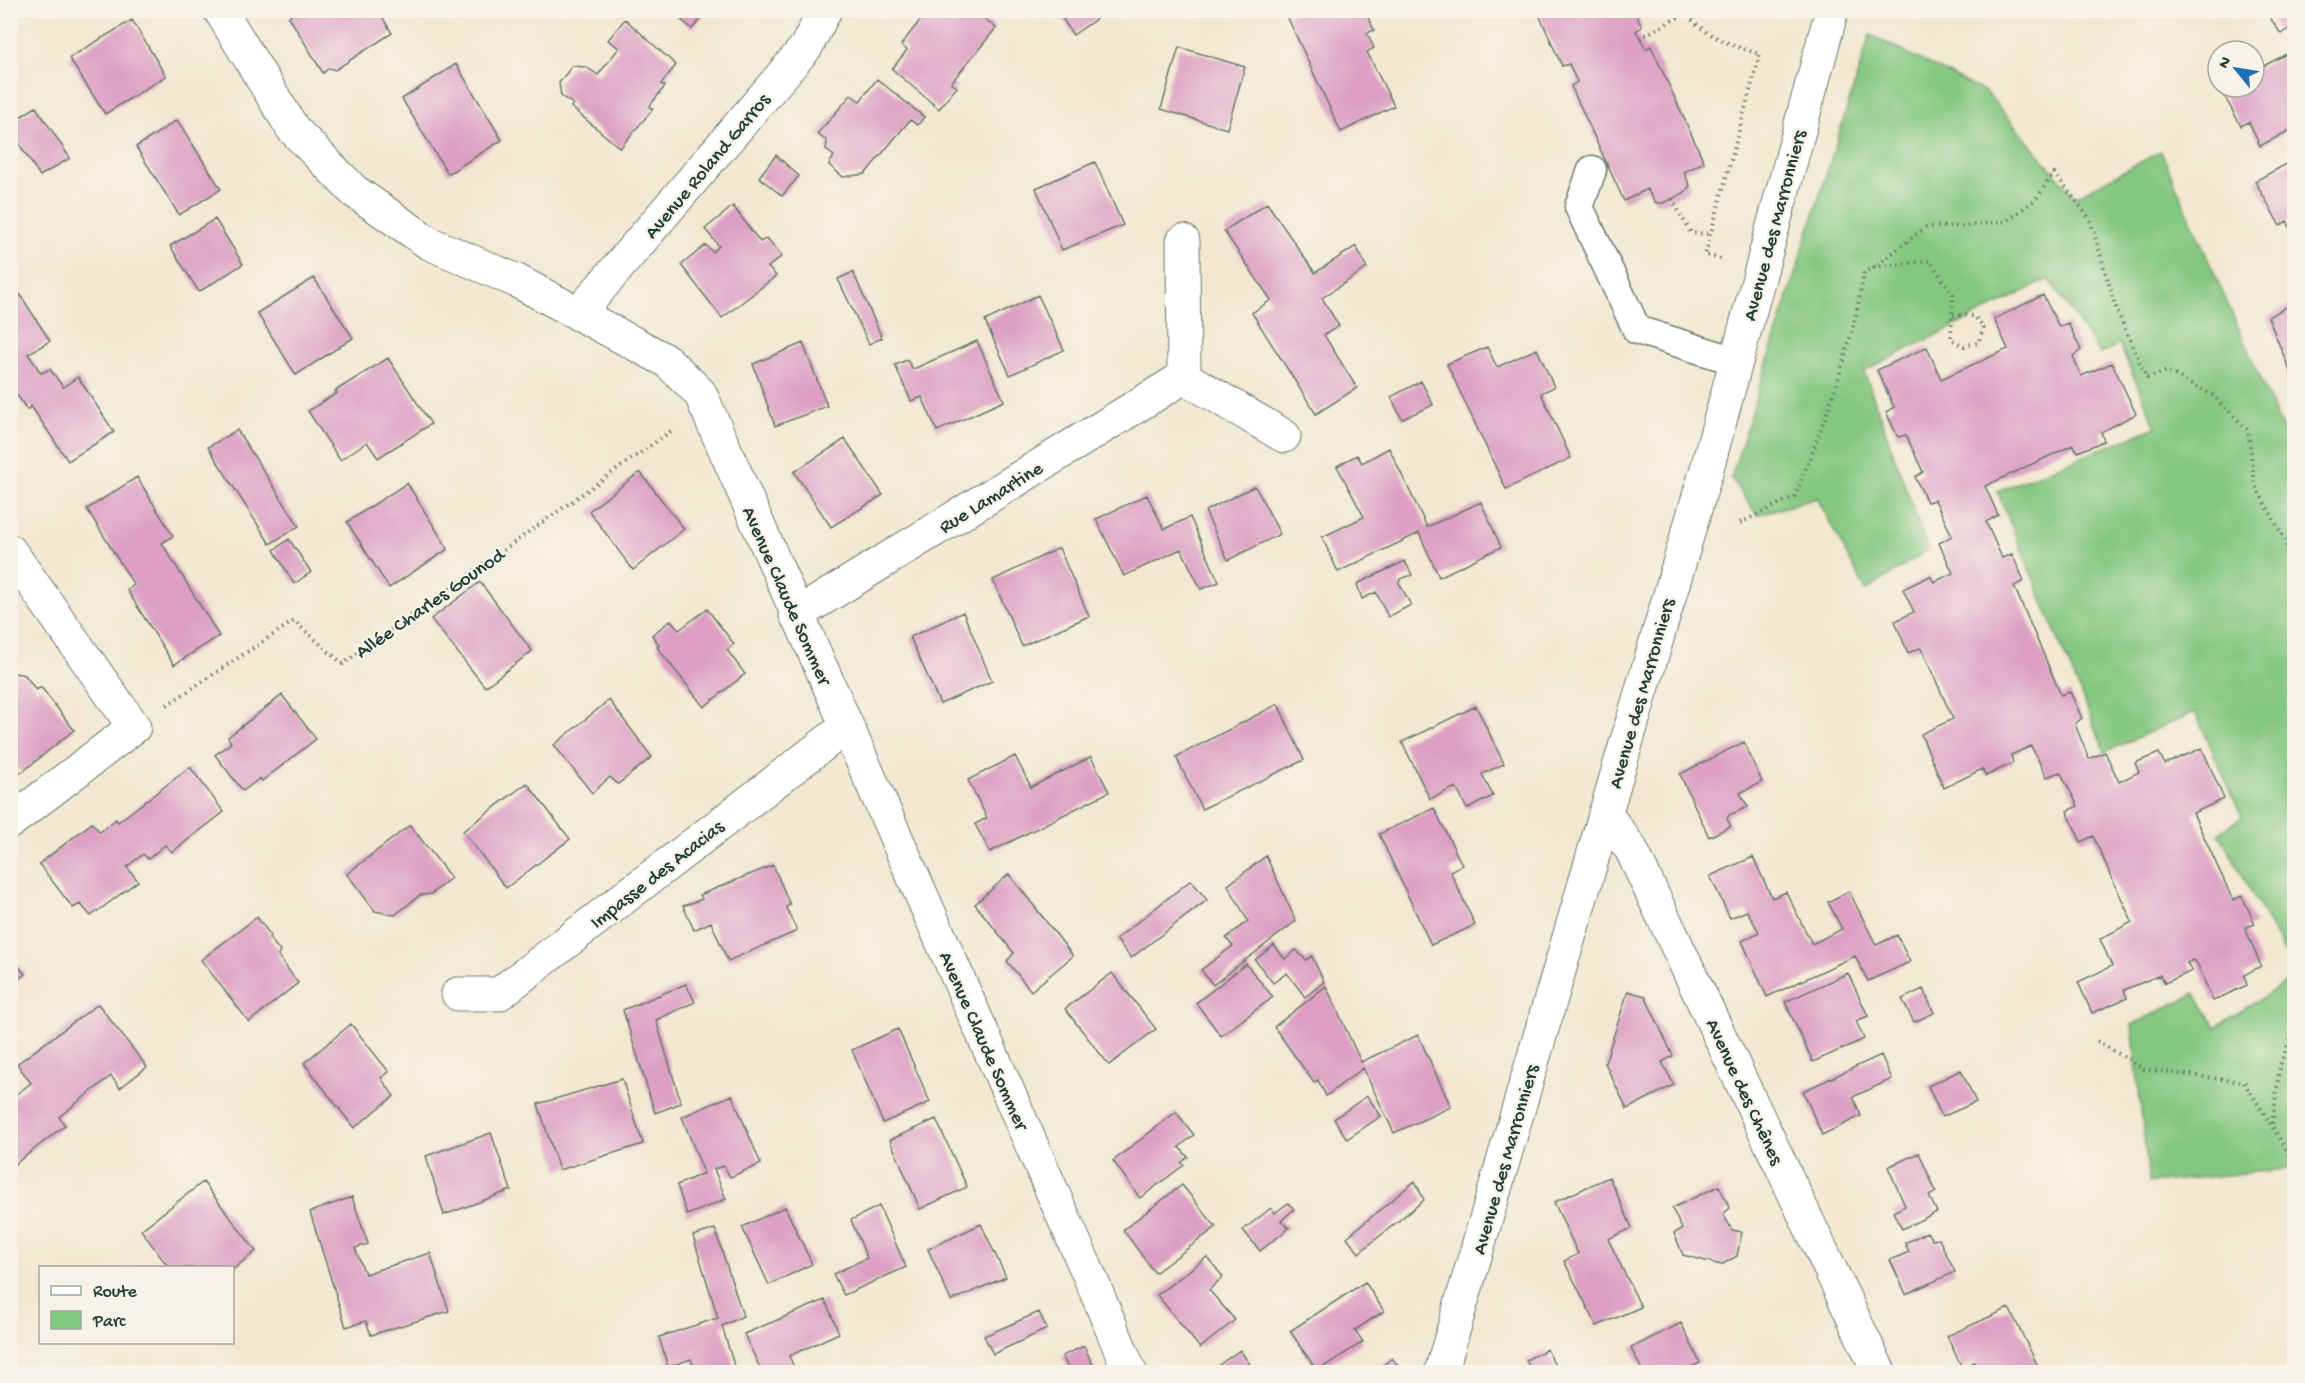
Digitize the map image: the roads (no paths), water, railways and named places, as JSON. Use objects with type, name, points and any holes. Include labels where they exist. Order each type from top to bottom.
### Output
[{"type":"street","name":"Avenue Claude Sommer","points":[[220,10],[293,129],[354,191],[429,243],[517,281],[667,361],[700,393],[1130,1372]]},
{"type":"street","name":"Avenue Roland Garros","points":[[578,314],[806,47],[825,10]]},
{"type":"street","name":"Avenue des Marronniers","points":[[1441,1372],[1706,472],[1832,10]]},
{"type":"street","points":[[1183,241],[1184,377],[1284,436]]},
{"type":"street","name":"Rue Lamartine","points":[[796,615],[1184,377]]},
{"type":"street","points":[[10,551],[134,727],[10,822]]},
{"type":"street","name":"Impasse des Acacias","points":[[458,994],[499,994],[846,728]]},
{"type":"street","name":"Avenue des Chênes","points":[[1605,813],[1631,849],[1879,1372]]},
{"type":"lane","points":[[1592,170],[1579,207],[1637,330],[1736,361]]}]
